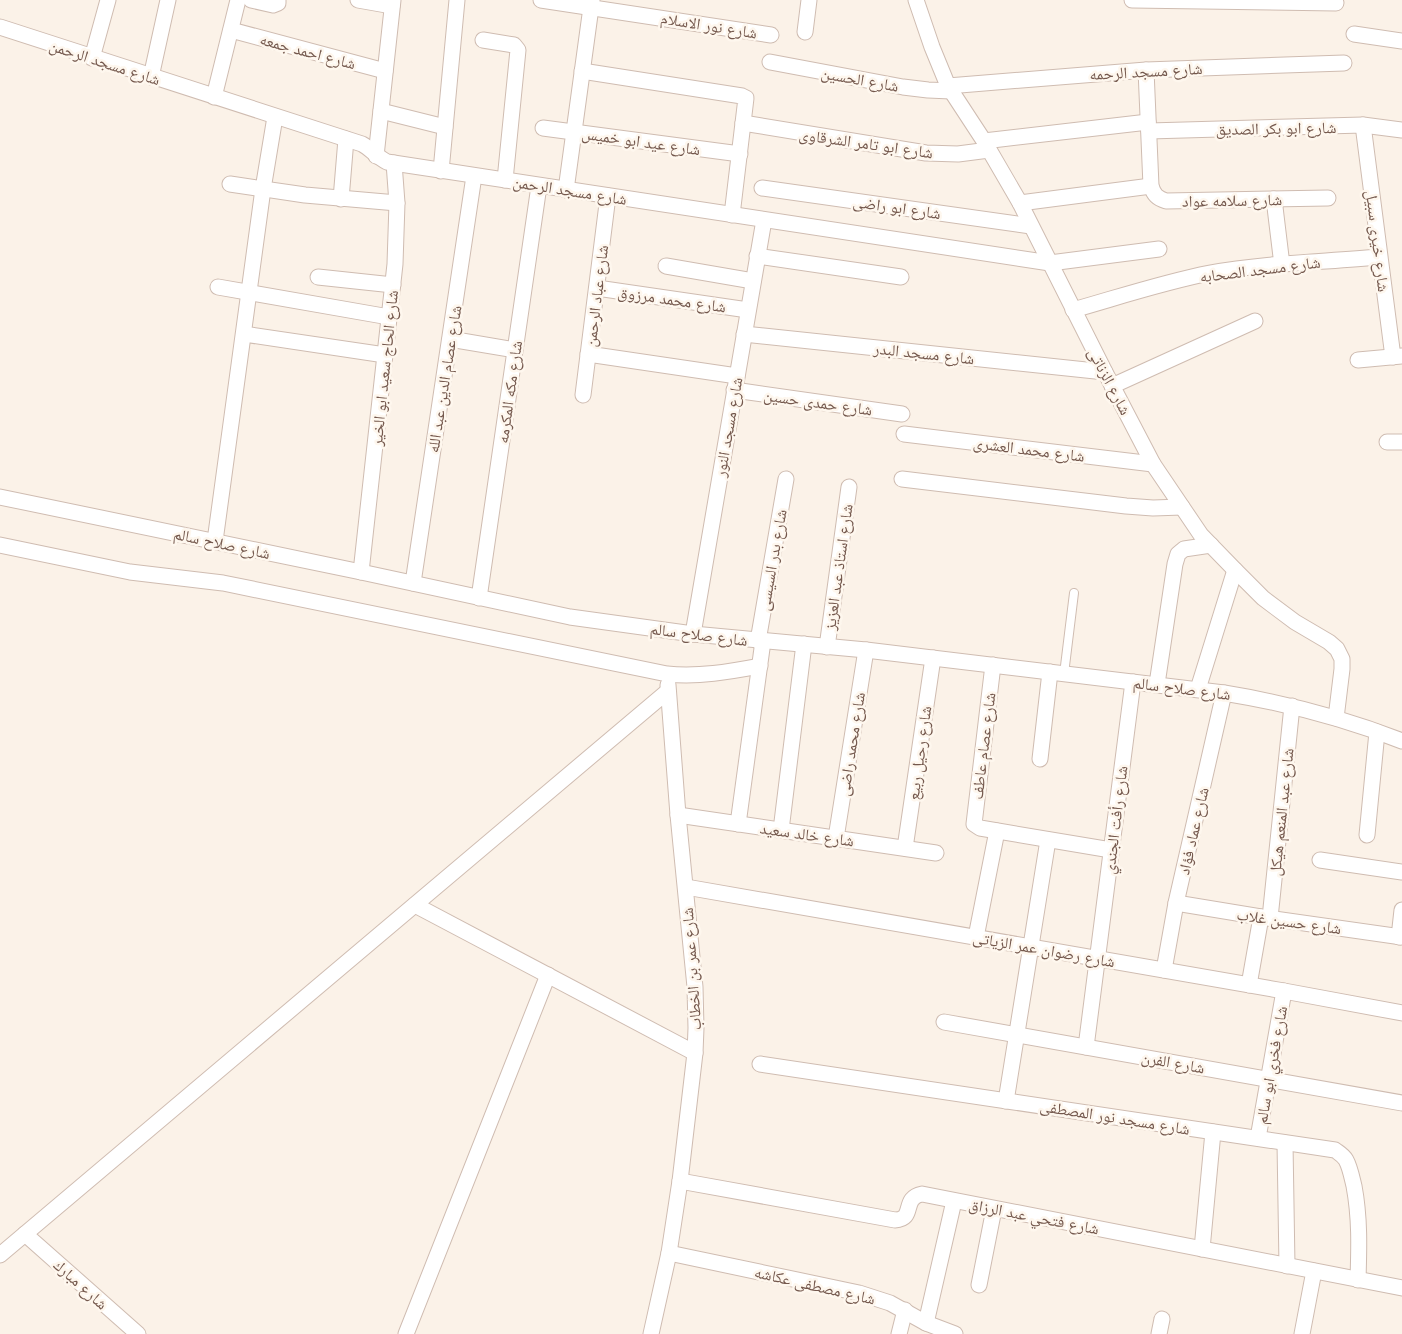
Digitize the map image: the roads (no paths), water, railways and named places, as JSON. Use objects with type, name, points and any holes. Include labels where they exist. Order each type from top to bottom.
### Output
[{"type":"street","points":[[93,58],[108,0]]},
{"type":"street","points":[[151,77],[168,0]]},
{"type":"street","points":[[214,97],[238,0]]},
{"type":"street","points":[[251,0],[273,5],[278,3],[278,0]]},
{"type":"street","points":[[358,0],[393,3],[376,156]]},
{"type":"street","points":[[441,171],[457,0]]},
{"type":"street","name":"شارع نور الاسلام","points":[[541,0],[592,4],[771,35]]},
{"type":"street","points":[[805,32],[809,0]]},
{"type":"street","points":[[910,0],[916,0]]},
{"type":"street","name":"شارع الزناتى","points":[[916,0],[932,47],[950,88],[1020,203],[1153,464],[1201,535],[1235,570],[1263,598],[1295,622],[1329,642],[1337,650],[1342,659],[1342,669],[1336,718]]},
{"type":"street","points":[[1132,0],[1336,3]]},
{"type":"street","points":[[566,190],[592,4]]},
{"type":"street","name":"شارع مسجد الرحمن","points":[[0,27],[369,147],[376,156],[387,162],[1050,263],[1160,249]]},
{"type":"street","name":"شارع احمد جمعه","points":[[231,30],[385,71]]},
{"type":"street","points":[[1354,34],[1402,41]]},
{"type":"street","points":[[483,40],[514,45],[518,50],[505,180]]},
{"type":"street","name":"شارع الحسين","points":[[770,62],[903,87],[928,90],[950,88]]},
{"type":"street","name":"شارع مسجد الرحمه","points":[[950,88],[1146,70],[1344,63]]},
{"type":"street","points":[[1020,203],[1151,186],[1146,70]]},
{"type":"street","points":[[582,71],[744,96],[746,100],[732,215]]},
{"type":"street","points":[[381,111],[445,127]]},
{"type":"street","points":[[215,542],[263,189],[275,117]]},
{"type":"street","name":"شارع ابو تامر الشرقاوى","points":[[743,123],[926,153],[958,154],[986,146]]},
{"type":"street","name":"شارع ابو بكر الصديق","points":[[986,146],[1148,126],[1363,125],[1402,130]]},
{"type":"street","name":"شارع خيرى سبيل","points":[[1363,125],[1379,257],[1397,356]]},
{"type":"street","name":"شارع عيد ابو خميس","points":[[543,128],[740,154]]},
{"type":"street","points":[[341,199],[346,139]]},
{"type":"street","name":"شارع الحاج سعيد ابو الخير","points":[[361,572],[393,285],[397,230],[394,163]]},
{"type":"street","name":"شارع عصام الدين عبد الله","points":[[413,583],[474,176]]},
{"type":"street","points":[[230,184],[341,199],[397,203]]},
{"type":"street","name":"شارع مكه المكرمه","points":[[479,598],[539,186]]},
{"type":"street","name":"شارع سلامه عواد","points":[[1151,186],[1154,194],[1166,201],[1328,198]]},
{"type":"street","name":"شارع ابو راضى","points":[[762,188],[1031,226]]},
{"type":"street","name":"شارع عباد الرحمن","points":[[583,395],[608,196]]},
{"type":"street","points":[[1274,199],[1282,265]]},
{"type":"street","name":"شارع مسجد النور","points":[[693,634],[764,220]]},
{"type":"street","points":[[757,256],[901,277]]},
{"type":"street","name":"شارع مسجد الصحابه","points":[[1073,310],[1210,273],[1241,268],[1379,257]]},
{"type":"street","points":[[666,266],[753,281]]},
{"type":"street","points":[[318,277],[393,285]]},
{"type":"street","points":[[218,287],[389,317]]},
{"type":"street","name":"شارع محمد مرزوق","points":[[597,288],[748,310]]},
{"type":"street","points":[[1112,386],[1255,321]]},
{"type":"street","points":[[244,333],[385,355]]},
{"type":"street","name":"شارع مسجد البدر","points":[[744,334],[1105,372]]},
{"type":"street","points":[[450,339],[515,350]]},
{"type":"street","name":"شارع حمدى حسين","points":[[588,354],[902,414]]},
{"type":"street","points":[[1358,360],[1397,356]]},
{"type":"street","name":"شارع محمد العشرى","points":[[904,434],[1153,464]]},
{"type":"street","name":"شارع بدر السيسى","points":[[738,824],[759,666],[760,641],[786,479]]},
{"type":"street","points":[[902,479],[1126,506],[1182,507]]},
{"type":"street","name":"شارع استاذ عبد العزيز","points":[[827,647],[849,487]]},
{"type":"street","name":"شارع صلاح سالم","points":[[0,497],[570,617],[693,634],[866,650],[1198,689],[1292,706],[1336,718],[1402,741]]},
{"type":"street","points":[[0,545],[130,572],[223,583],[667,674],[712,674],[759,666]]},
{"type":"street","points":[[1157,684],[1174,564],[1178,554],[1184,549],[1211,545]]},
{"type":"street","points":[[1198,689],[1235,570]]},
{"type":"street","points":[[781,830],[804,644]]},
{"type":"street","name":"شارع محمد راضى","points":[[836,838],[866,650]]},
{"type":"street","name":"شارع رحيل ربيع","points":[[905,848],[933,658]]},
{"type":"street","name":"شارع عصام عاطف","points":[[993,665],[974,822],[980,828],[998,831]]},
{"type":"street","points":[[1040,759],[1057,673]]},
{"type":"street","name":"شارع عمر بن الخطاب","points":[[652,1334],[669,1253],[695,1053],[695,987],[667,674]]},
{"type":"street","name":"شارع رأفت الجندي","points":[[1086,1047],[1133,682]]},
{"type":"street","points":[[0,1256],[668,691]]},
{"type":"street","name":"شارع عماد فؤاد","points":[[1164,970],[1176,903],[1224,693]]},
{"type":"street","name":"شارع عبد المنعم هيكل","points":[[1249,985],[1265,918],[1292,706]]},
{"type":"street","points":[[1367,835],[1377,732]]},
{"type":"street","name":"شارع خالد سعيد","points":[[678,815],[936,853]]},
{"type":"street","points":[[976,937],[998,831],[1111,850]]},
{"type":"street","points":[[1006,1101],[1048,840]]},
{"type":"street","points":[[1320,860],[1402,872]]},
{"type":"street","name":"شارع رضوان عمر الزياتى","points":[[686,887],[1402,1013]]},
{"type":"street","name":"شارع حسين غلاب","points":[[1176,903],[1401,937]]},
{"type":"street","points":[[415,904],[695,1053]]},
{"type":"street","points":[[1401,937],[1402,910]]},
{"type":"street","points":[[406,1334],[548,975]]},
{"type":"street","name":"شارع فخري ابو سالم","points":[[1258,1138],[1284,991]]},
{"type":"street","name":"شارع الفرن","points":[[944,1022],[1402,1103]]},
{"type":"street","name":"شارع مسجد نور المصطفى","points":[[760,1064],[1335,1150],[1347,1160],[1359,1219],[1358,1280]]},
{"type":"street","points":[[1202,1249],[1213,1132]]},
{"type":"street","points":[[1285,1143],[1287,1266]]},
{"type":"street","name":"شارع فتحي عبد الرزاق","points":[[680,1181],[895,1220],[905,1218],[912,1198],[918,1195],[1402,1288]]},
{"type":"street","points":[[926,1323],[954,1201]]},
{"type":"street","points":[[979,1285],[994,1209]]},
{"type":"street","name":"شارع مبارك","points":[[25,1234],[138,1334]]},
{"type":"street","name":"شارع مصطفى عكاشه","points":[[669,1253],[859,1293],[955,1334]]},
{"type":"street","points":[[1302,1334],[1314,1271]]},
{"type":"street","points":[[899,1334],[905,1311]]},
{"type":"lane","points":[[1057,673],[1074,593]]}]
